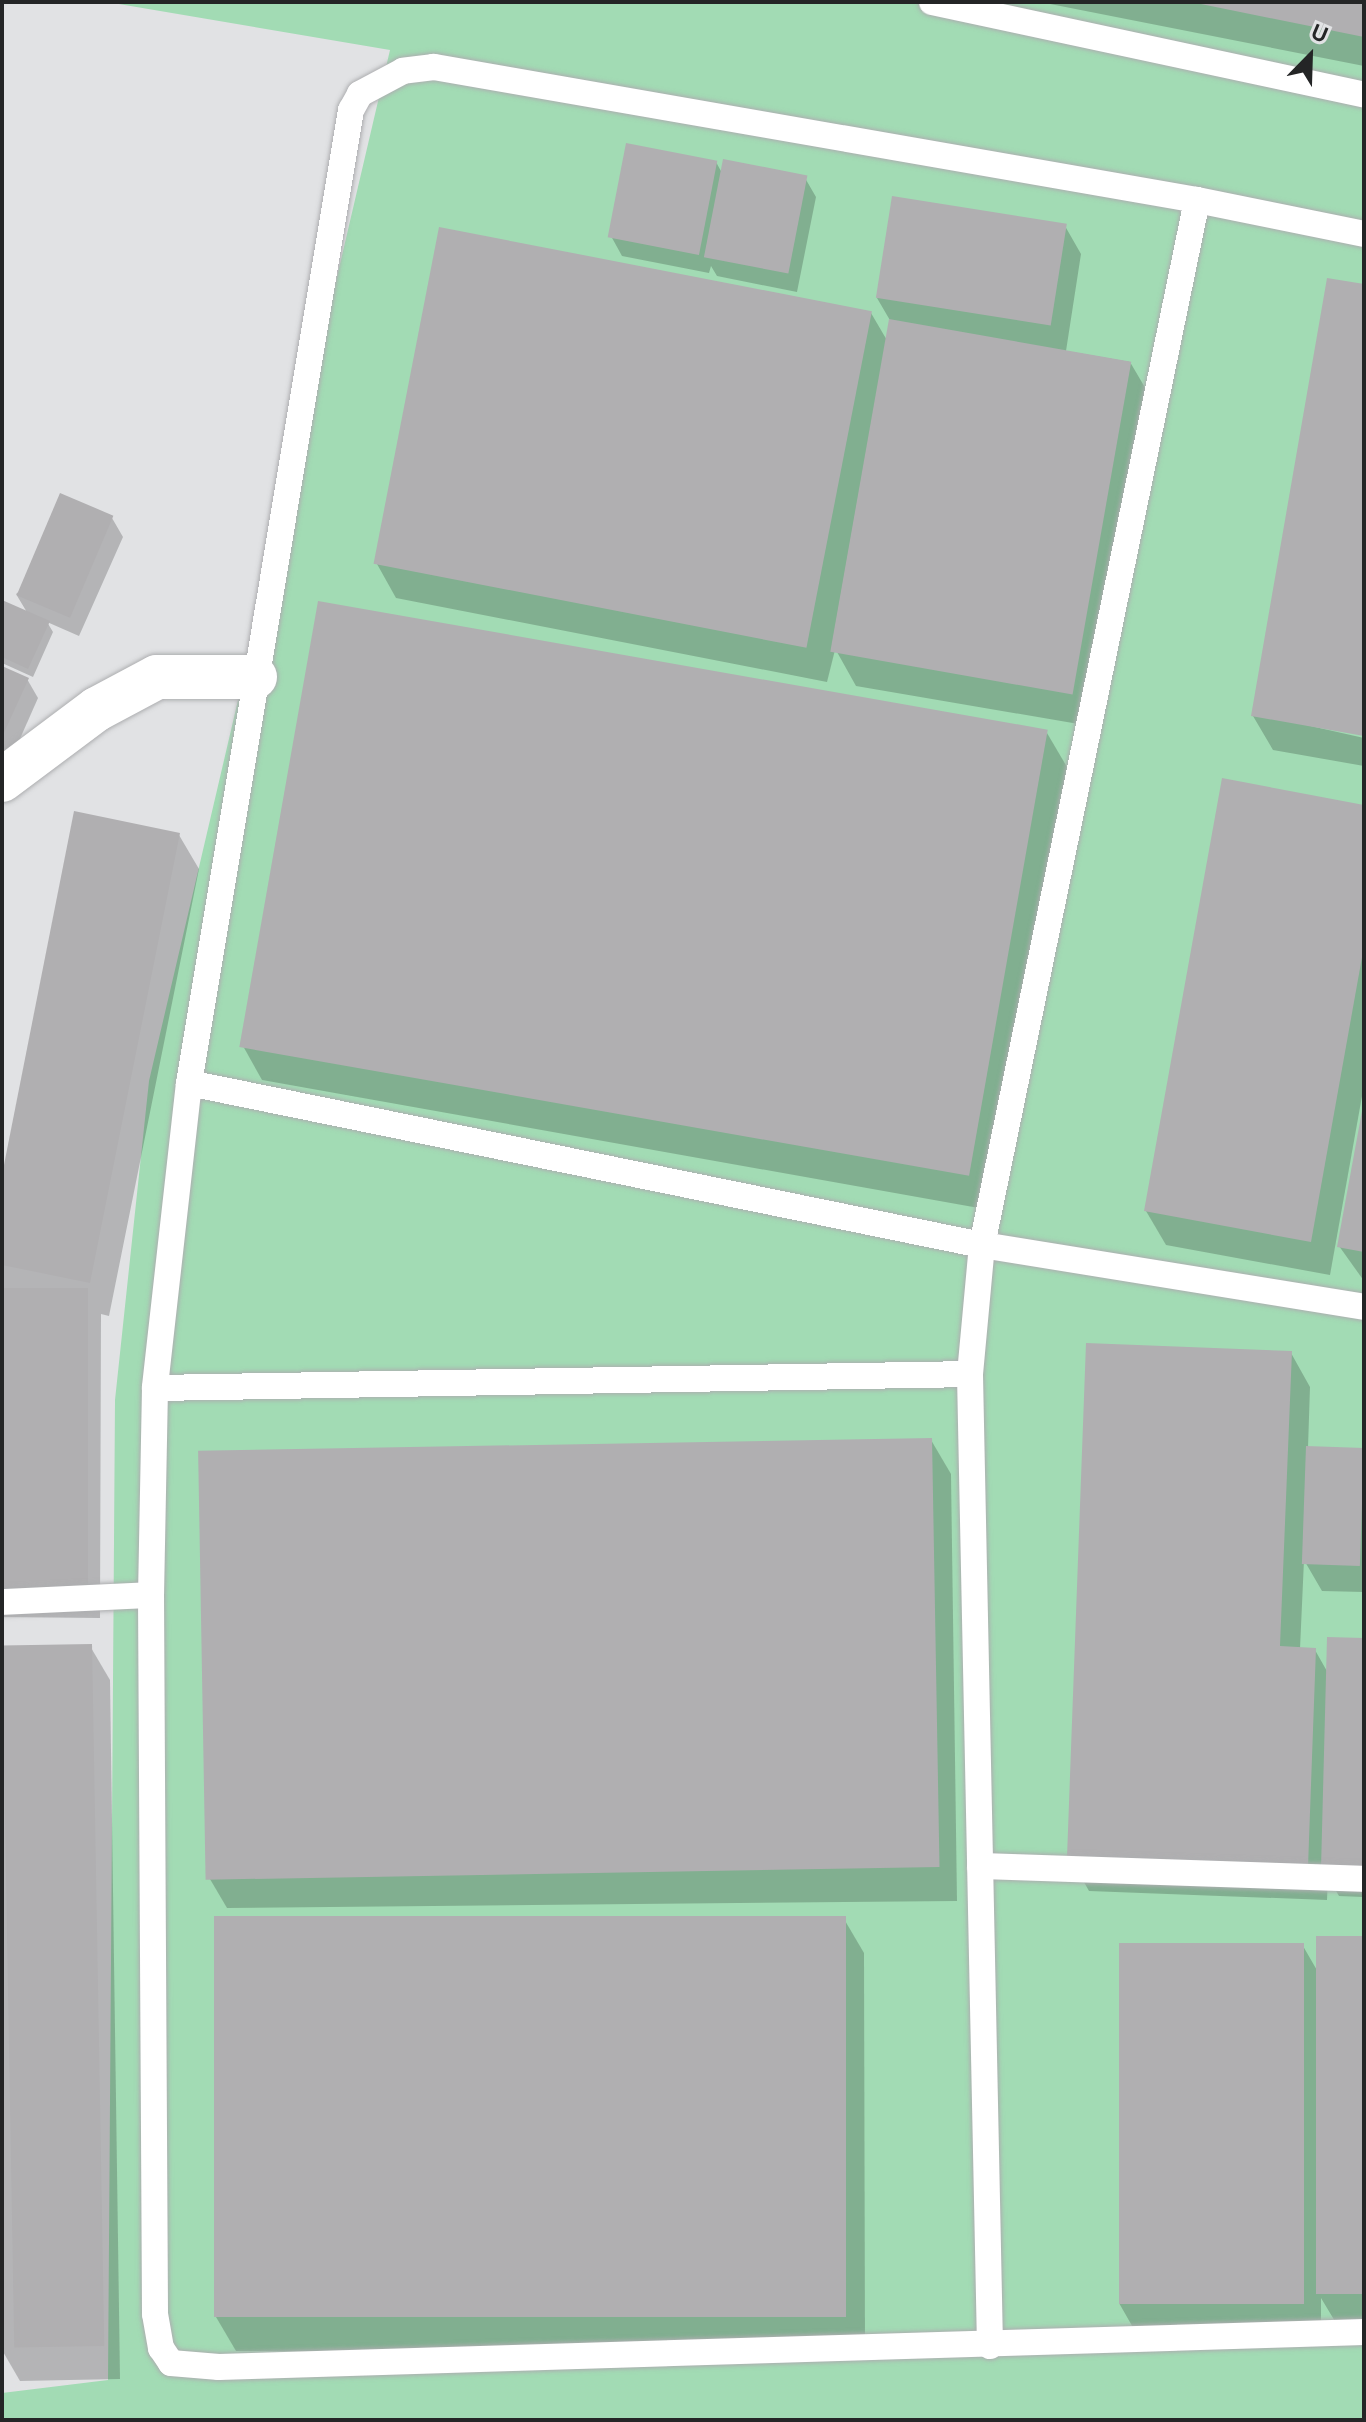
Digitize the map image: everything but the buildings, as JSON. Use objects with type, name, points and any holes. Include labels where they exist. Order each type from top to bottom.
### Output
[{"type":"street","points":[[2,780],[97,709],[157,677],[255,677]]},
{"type":"lane","points":[[932,2],[1364,95]]},
{"type":"lane","points":[[1364,234],[1197,200],[434,67],[403,71],[375,82],[351,110],[189,1083],[155,1388],[151,1595],[155,2314],[161,2348],[171,2363],[219,2367],[990,2346],[1364,2332]]},
{"type":"lane","points":[[990,2346],[970,1374],[982,1245],[1197,200]]},
{"type":"lane","points":[[189,1083],[982,1245],[1364,1307]]},
{"type":"lane","points":[[155,1388],[970,1374]]},
{"type":"lane","points":[[2,1602],[151,1595]]},
{"type":"lane","points":[[980,1866],[1364,1879]]},
{"type":"green space","points":[[107,2],[1364,2],[1364,2420],[2,2420],[2,2393],[108,2380],[115,1400],[149,1081],[390,50]]}]
